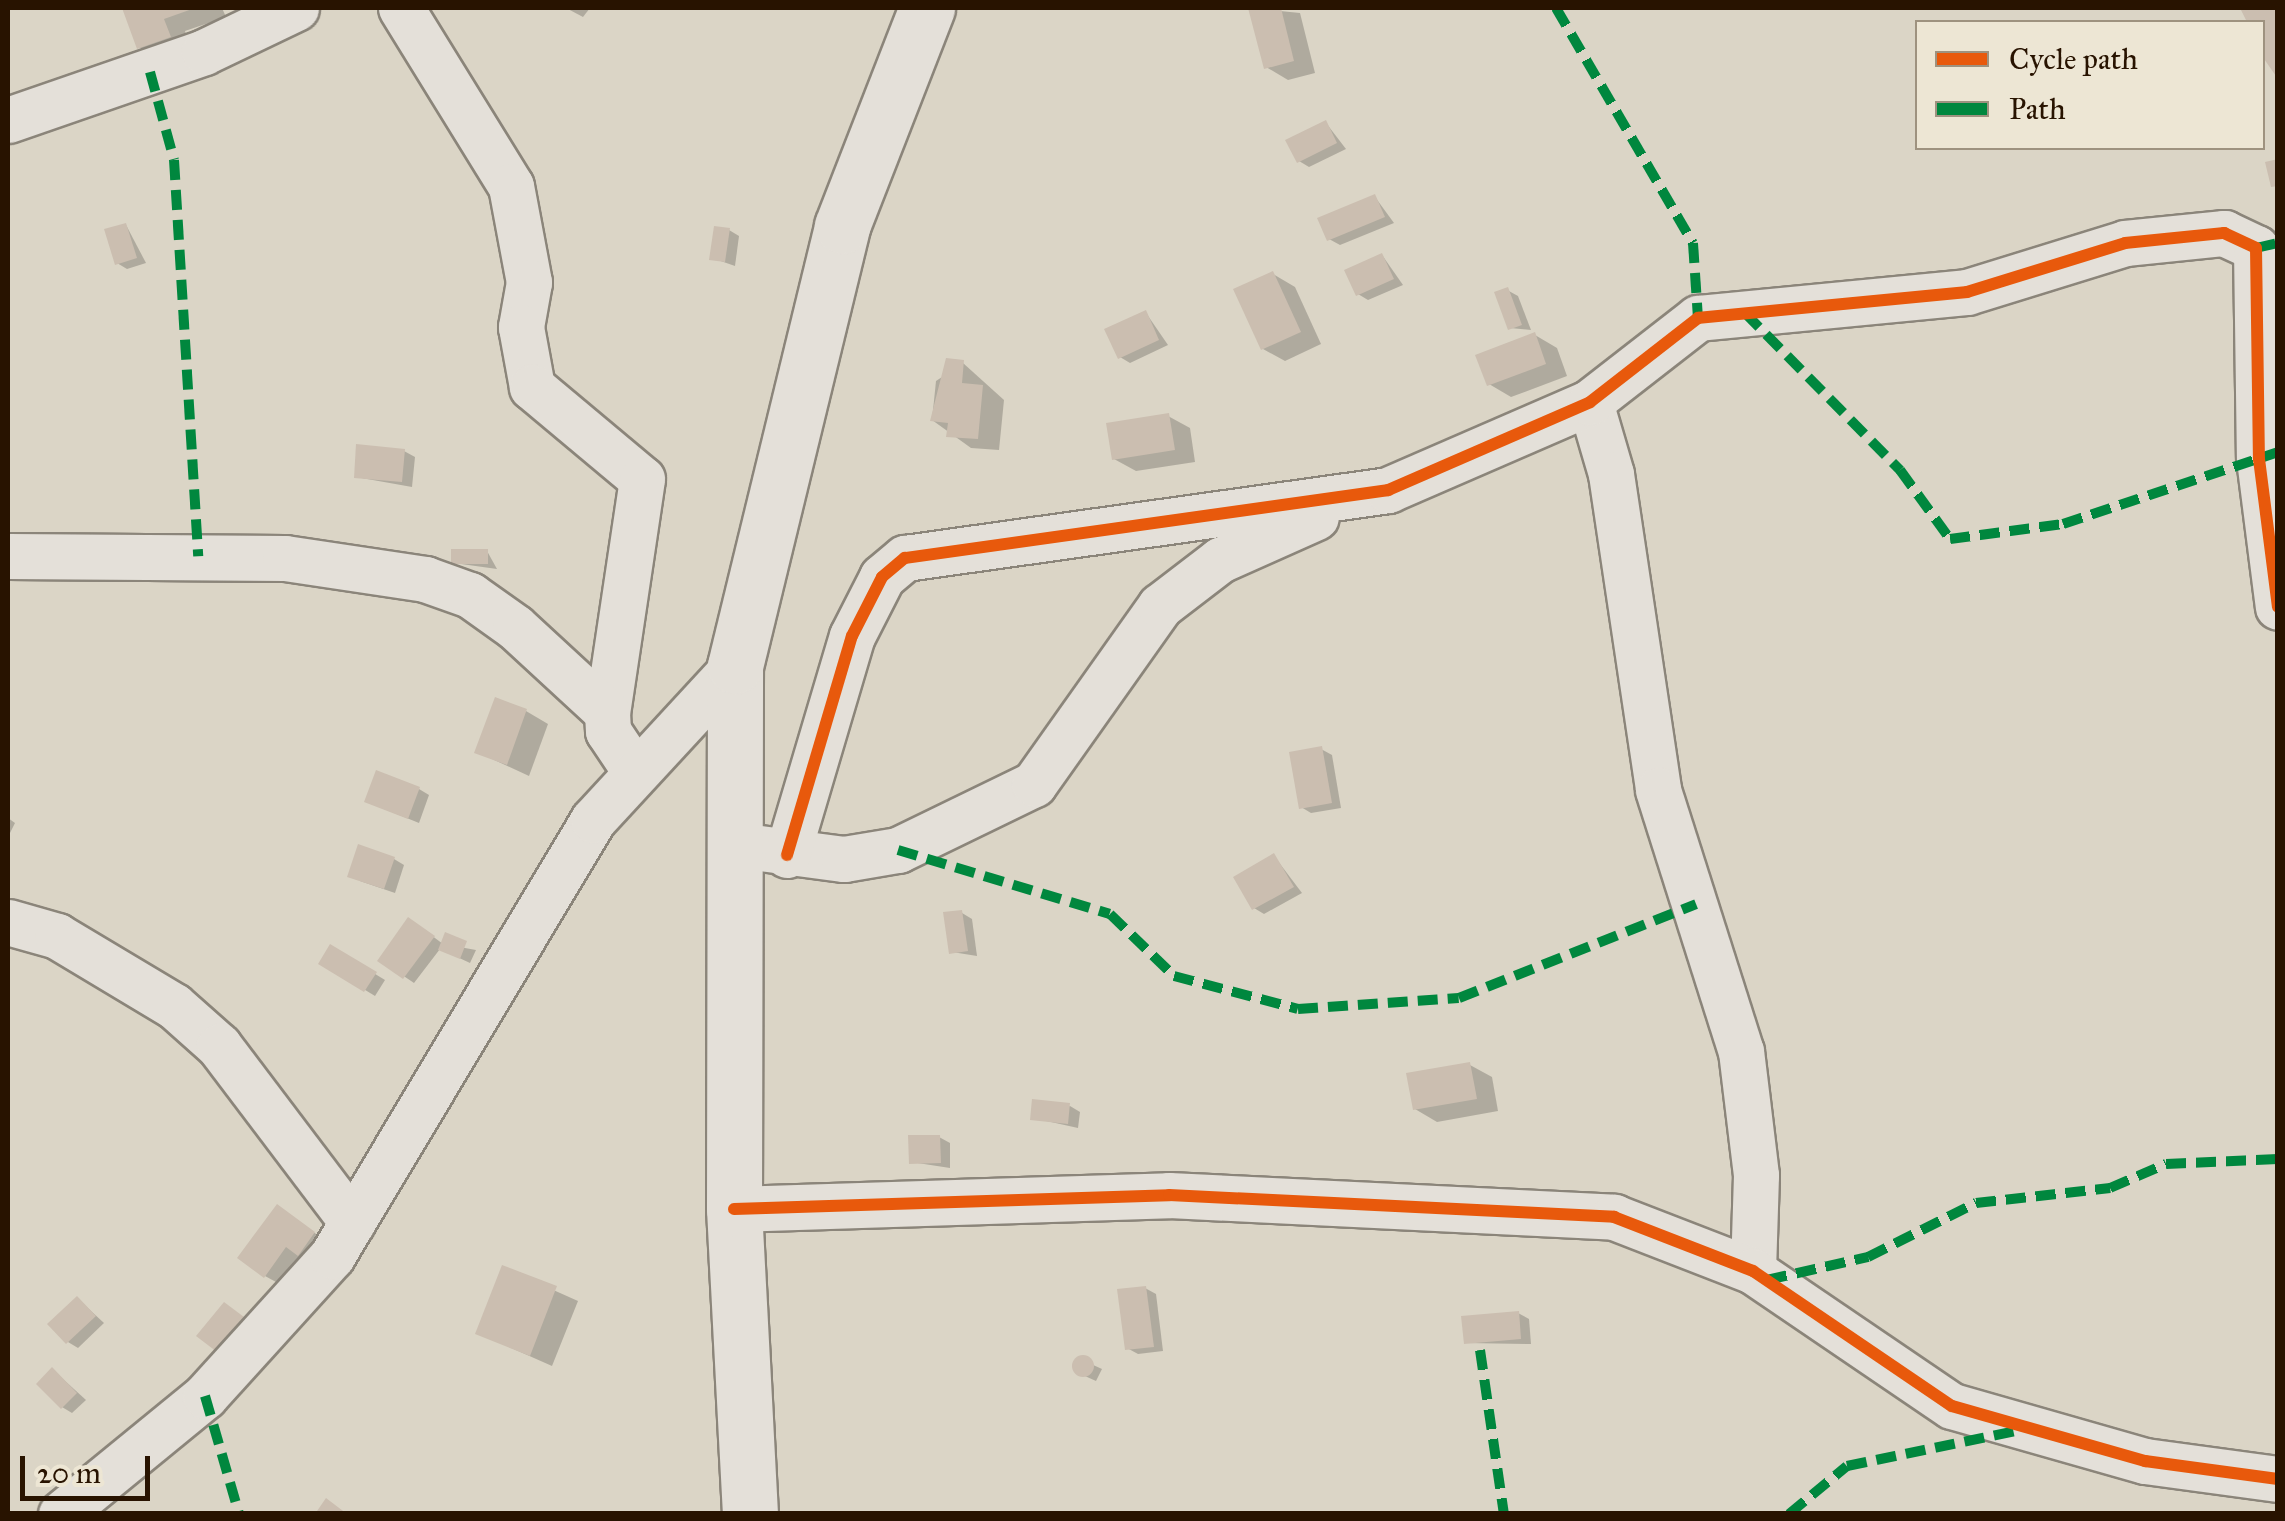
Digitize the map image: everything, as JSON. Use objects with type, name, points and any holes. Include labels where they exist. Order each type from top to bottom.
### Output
[{"type":"main road","points":[[750,1514],[734,1209],[729,840],[734,666],[842,226],[927,8]]},
{"type":"street","points":[[8,120],[204,52],[296,8]]},
{"type":"street","points":[[401,8],[511,186],[526,248],[521,327],[532,388],[642,479],[607,712],[608,731],[634,770]]},
{"type":"street","points":[[729,840],[787,855],[898,850],[1034,784],[1160,606],[1220,560],[1590,402],[1698,318],[1908,302],[2125,242],[2248,237],[2256,248],[2259,460],[2278,607]]},
{"type":"street","points":[[1590,402],[1611,474],[1658,790],[1742,1051],[1756,1175],[1753,1271]]},
{"type":"street","points":[[787,855],[852,636],[882,577],[905,558],[1388,490]]},
{"type":"street","points":[[18,549],[285,558],[424,579],[470,595],[515,627],[607,712]]},
{"type":"street","points":[[61,1514],[205,1396],[352,1222],[592,820],[634,770],[734,666]]},
{"type":"street","points":[[8,922],[57,936],[174,1006],[218,1046],[352,1222]]},
{"type":"street","points":[[734,1209],[1169,1194],[1614,1217],[1753,1271],[1952,1406],[2016,1431],[2262,1490]]},
{"type":"building","points":[[122,8],[195,8],[164,19],[171,37],[137,49]]},
{"type":"building","points":[[1248,8],[1281,8],[1294,61],[1264,69]]},
{"type":"building","points":[[2240,8],[2278,8],[2278,79],[2265,60],[2265,20],[2246,20]]},
{"type":"building","points":[[1326,120],[1337,143],[1297,163],[1285,140]]},
{"type":"building","points":[[2278,159],[2278,186],[2271,187],[2265,162]]},
{"type":"building","points":[[1375,194],[1385,217],[1327,241],[1317,218]]},
{"type":"building","points":[[126,223],[137,258],[115,265],[104,229]]},
{"type":"building","points":[[714,226],[730,228],[725,262],[709,260]]},
{"type":"building","points":[[1382,253],[1394,279],[1356,296],[1344,270]]},
{"type":"building","points":[[1273,271],[1301,332],[1261,350],[1233,289]]},
{"type":"building","points":[[1508,287],[1522,325],[1508,330],[1494,292]]},
{"type":"building","points":[[1146,310],[1159,340],[1118,359],[1104,329]]},
{"type":"building","points":[[1535,332],[1546,364],[1487,386],[1475,355]]},
{"type":"building","points":[[946,358],[964,360],[962,383],[983,385],[978,439],[946,437],[948,423],[930,421]]},
{"type":"building","points":[[1169,413],[1175,450],[1112,460],[1106,423]]},
{"type":"building","points":[[356,444],[405,449],[402,482],[354,478]]},
{"type":"building","points":[[451,549],[488,549],[488,564],[451,564]]},
{"type":"building","points":[[495,697],[527,709],[507,765],[474,753]]},
{"type":"building","points":[[1322,746],[1332,803],[1299,809],[1289,752]]},
{"type":"building","points":[[376,770],[420,787],[408,819],[364,802]]},
{"type":"building","points":[[358,844],[395,857],[384,889],[347,877]]},
{"type":"building","points":[[1274,853],[1294,887],[1252,910],[1233,877]]},
{"type":"building","points":[[962,910],[968,951],[949,954],[943,912]]},
{"type":"building","points":[[408,917],[435,936],[403,979],[377,961]]},
{"type":"building","points":[[445,932],[467,941],[460,959],[438,950]]},
{"type":"building","points":[[330,944],[377,972],[364,992],[318,964]]},
{"type":"building","points":[[1470,1062],[1477,1099],[1413,1110],[1406,1073]]},
{"type":"building","points":[[1032,1099],[1070,1103],[1068,1124],[1030,1120]]},
{"type":"building","points":[[908,1135],[940,1135],[941,1163],[909,1164]]},
{"type":"building","points":[[277,1204],[315,1232],[298,1256],[286,1247],[264,1278],[237,1258]]},
{"type":"building","points":[[502,1265],[557,1286],[530,1356],[475,1334]]},
{"type":"building","points":[[1146,1286],[1154,1347],[1125,1350],[1117,1289]]},
{"type":"building","points":[[77,1296],[96,1316],[66,1344],[47,1324]]},
{"type":"building","points":[[224,1302],[244,1317],[217,1352],[196,1336]]},
{"type":"building","points":[[1519,1311],[1521,1339],[1464,1344],[1461,1316]]},
{"type":"building","points":[[1083,1355],[1091,1358],[1091,1374],[1083,1377],[1075,1374],[1072,1366],[1075,1358]]},
{"type":"building","points":[[52,1367],[77,1393],[61,1409],[36,1384]]},
{"type":"building","points":[[326,1498],[347,1514],[315,1514]]},
{"type":"marked path","points":[[1556,8],[1693,243],[1698,318]]},
{"type":"marked path","points":[[150,72],[174,160],[198,556]]},
{"type":"marked path","points":[[2256,248],[2278,243]]},
{"type":"marked path","points":[[1745,313],[1900,470],[1950,539],[2063,524],[2278,452]]},
{"type":"marked path","points":[[898,850],[1110,914],[1174,976],[1298,1009],[1459,998],[1696,904]]},
{"type":"marked path","points":[[1767,1280],[1868,1257],[1976,1203],[2110,1188],[2166,1164],[2278,1159]]},
{"type":"marked path","points":[[1480,1350],[1504,1514]]},
{"type":"marked path","points":[[205,1396],[239,1514]]},
{"type":"marked path","points":[[1789,1514],[1847,1466],[2016,1431]]},
{"type":"cycle path","points":[[787,855],[852,636],[882,577],[905,558],[1388,490],[1590,402],[1698,318],[1967,292],[2125,243],[2224,233],[2256,248],[2259,459],[2278,607]]},
{"type":"cycle path","points":[[734,1209],[1169,1195],[1614,1217],[1753,1271],[1952,1406],[2145,1461],[2278,1479]]}]
